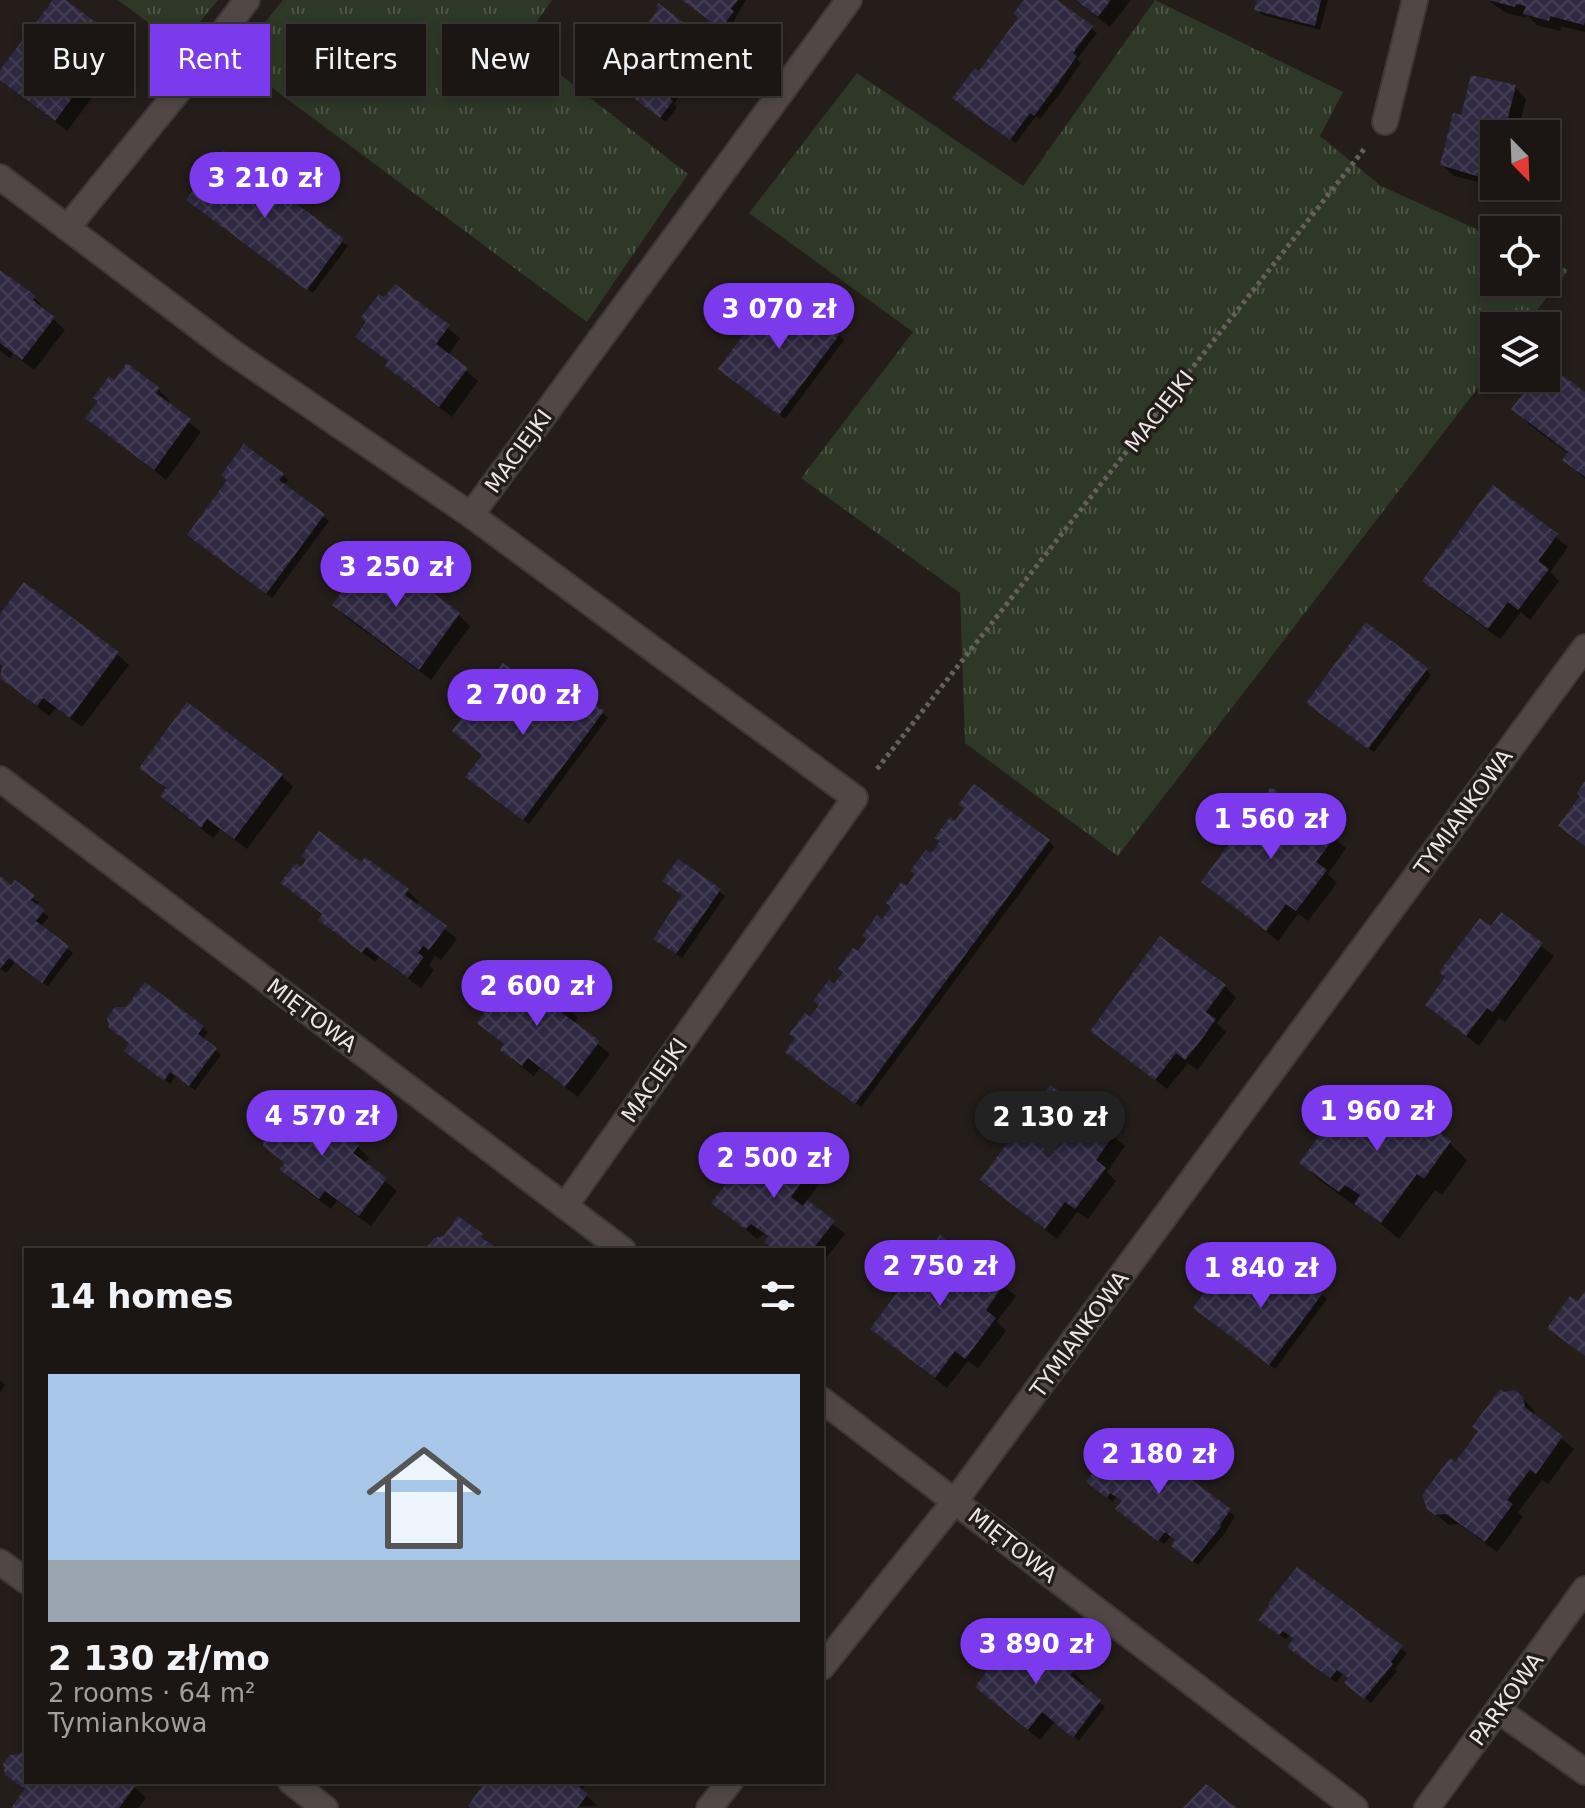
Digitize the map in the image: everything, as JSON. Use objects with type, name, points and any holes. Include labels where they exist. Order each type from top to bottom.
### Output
[{"type":"street","points":[[67,228],[185,83],[247,0]]},
{"type":"street","name":"MACIEJKI","points":[[471,515],[849,0]]},
{"type":"street","points":[[1385,122],[1415,0]]},
{"type":"street","name":"MACIEJKI","points":[[0,177],[232,352],[471,515],[855,798],[565,1206]]},
{"type":"street","name":"TYMIANKOWA","points":[[824,1665],[955,1501],[1585,647]]},
{"type":"street","name":"MIĘTOWA","points":[[0,779],[620,1248]]},
{"type":"street","name":"MIĘTOWA","points":[[824,1402],[1355,1808]]},
{"type":"street","points":[[0,1562],[24,1580]]},
{"type":"street","name":"PARKOWA","points":[[1427,1808],[1585,1589]]},
{"type":"street","points":[[1498,1710],[1585,1772]]},
{"type":"street","points":[[294,1784],[325,1808]]},
{"type":"street","points":[[709,1808],[728,1784]]},
{"type":"path","name":"MACIEJKI","points":[[855,798],[1385,122]]},
{"type":"green space","points":[[118,0],[218,0],[198,24],[150,24]]},
{"type":"green space","points":[[283,0],[552,0],[535,24],[442,24],[442,96],[559,96],[559,74],[575,86],[575,96],[588,96],[688,174],[587,322],[270,86],[270,24],[264,24]]},
{"type":"green space","points":[[1155,0],[1343,92],[1320,136],[1381,186],[1480,231],[1480,296],[1548,296],[1536,312],[1480,312],[1480,385],[1118,856],[965,743],[960,593],[801,478],[913,332],[749,213],[857,73],[1023,186]]},
{"type":"green space","points":[[1560,266],[1568,270],[1560,280]]},
{"type":"building","points":[[53,0],[66,0],[98,24],[35,24]]},
{"type":"building","points":[[682,0],[738,0],[725,24],[714,24]]},
{"type":"building","points":[[1024,0],[1057,0],[1093,26],[1073,53],[1077,56],[1056,86],[1034,116],[1030,113],[1010,140],[952,98],[975,68],[979,71],[1018,18],[1013,14]]},
{"type":"building","points":[[1075,0],[1111,0],[1098,17]]},
{"type":"building","points":[[1257,0],[1321,0],[1315,26],[1254,10]]},
{"type":"building","points":[[1488,0],[1585,0],[1585,22],[1584,25],[1550,16],[1549,21],[1523,14],[1526,6],[1516,4],[1515,7]]},
{"type":"building","points":[[658,3],[686,24],[647,24],[659,8],[656,6]]},
{"type":"building","points":[[24,38],[24,96],[74,96],[55,121],[0,80],[0,70]]},
{"type":"building","points":[[1471,75],[1516,85],[1507,120],[1480,120],[1480,177],[1440,165],[1453,113],[1461,115]]},
{"type":"building","points":[[631,96],[671,96],[673,101],[660,118]]},
{"type":"building","points":[[223,150],[344,239],[307,290],[186,200]]},
{"type":"building","points":[[0,270],[36,296],[33,300],[55,317],[22,360],[0,343]]},
{"type":"building","points":[[395,284],[450,325],[436,344],[468,368],[439,407],[385,366],[388,361],[355,337],[366,322],[361,317],[379,294],[384,297]]},
{"type":"building","points":[[778,288],[840,334],[779,415],[718,369]]},
{"type":"building","points":[[127,363],[160,388],[156,393],[191,419],[154,470],[85,418],[98,401],[93,398],[109,376],[114,380]]},
{"type":"building","points":[[1560,373],[1585,392],[1585,477],[1562,460],[1568,452],[1511,409],[1524,392],[1560,392]]},
{"type":"building","points":[[244,444],[284,474],[279,480],[325,514],[266,594],[187,535],[227,480],[221,475]]},
{"type":"building","points":[[1493,485],[1558,534],[1538,561],[1549,569],[1518,610],[1508,602],[1488,629],[1422,581]]},
{"type":"building","points":[[374,549],[460,613],[419,670],[332,605]]},
{"type":"building","points":[[24,582],[119,652],[70,718],[43,698],[37,706],[0,678],[0,614]]},
{"type":"building","points":[[1366,622],[1428,668],[1368,749],[1306,703]]},
{"type":"building","points":[[503,663],[549,697],[561,679],[604,711],[523,820],[465,777],[482,755],[452,731]]},
{"type":"building","points":[[187,702],[283,774],[234,839],[207,819],[201,828],[160,796],[166,788],[139,768]]},
{"type":"building","points":[[1585,781],[1585,846],[1558,826],[1580,796],[1577,793]]},
{"type":"building","points":[[974,784],[1050,840],[855,1104],[785,1052],[795,1038],[789,1034],[805,1013],[810,1017],[819,1005],[813,1001],[829,980],[834,984],[843,972],[838,969],[853,948],[858,951],[867,939],[862,936],[877,915],[882,919],[891,907],[886,903],[901,882],[907,886],[915,874],[910,871],[926,850],[931,853],[940,841],[934,838],[950,817],[955,821],[964,808],[958,805]]},
{"type":"building","points":[[1271,787],[1336,835],[1316,862],[1327,870],[1296,911],[1286,904],[1266,931],[1201,882]]},
{"type":"building","points":[[319,831],[361,862],[365,857],[409,889],[405,895],[447,926],[429,950],[423,946],[418,953],[424,957],[408,978],[366,947],[362,953],[318,920],[322,914],[280,883],[296,863],[301,867],[306,860],[301,856]]},
{"type":"building","points":[[678,859],[721,889],[676,954],[653,939],[682,895],[662,881]]},
{"type":"building","points":[[0,876],[11,885],[15,880],[35,895],[31,900],[45,910],[36,921],[69,946],[42,983],[9,958],[0,969]]},
{"type":"building","points":[[1501,912],[1543,943],[1493,1012],[1487,1008],[1466,1036],[1425,1005],[1445,977],[1439,972],[1480,918],[1491,926]]},
{"type":"building","points":[[1160,936],[1226,985],[1206,1012],[1216,1019],[1201,1040],[1185,1060],[1176,1053],[1155,1080],[1090,1031]]},
{"type":"building","points":[[518,968],[567,1005],[562,1013],[600,1041],[565,1087],[528,1058],[522,1066],[500,1050],[504,1044],[477,1023],[496,997],[495,990],[503,979],[510,977]]},
{"type":"building","points":[[145,982],[204,1026],[198,1034],[217,1048],[189,1086],[170,1072],[164,1081],[124,1051],[129,1043],[109,1028],[107,1018],[115,1007],[126,1007]]},
{"type":"building","points":[[1050,1085],[1115,1133],[1096,1160],[1106,1168],[1075,1209],[1065,1202],[1045,1229],[980,1180]]},
{"type":"building","points":[[1377,1086],[1400,1103],[1403,1100],[1424,1116],[1422,1120],[1451,1141],[1424,1179],[1417,1174],[1381,1223],[1354,1204],[1360,1195],[1345,1185],[1339,1192],[1299,1163],[1325,1128],[1338,1138]]},
{"type":"building","points":[[300,1101],[359,1145],[353,1153],[387,1178],[359,1216],[325,1191],[319,1199],[281,1171],[279,1169],[285,1163],[263,1146],[264,1135],[282,1110],[295,1108]]},
{"type":"building","points":[[775,1139],[812,1167],[791,1197],[803,1206],[807,1200],[835,1221],[814,1248],[772,1248],[764,1242],[768,1236],[751,1224],[745,1229],[711,1203],[731,1177],[737,1162],[748,1157],[757,1164]]},
{"type":"building","points":[[458,1216],[496,1248],[428,1248],[434,1238],[444,1236]]},
{"type":"building","points":[[940,1235],[1005,1283],[986,1310],[996,1318],[965,1359],[955,1351],[935,1378],[870,1329]]},
{"type":"building","points":[[1280,1260],[1323,1293],[1269,1365],[1193,1308],[1217,1275],[1241,1293],[1255,1275],[1264,1282]]},
{"type":"building","points":[[1585,1291],[1585,1356],[1547,1328],[1570,1296],[1578,1301]]},
{"type":"building","points":[[1500,1389],[1504,1392],[1515,1390],[1523,1397],[1525,1407],[1563,1436],[1536,1474],[1530,1470],[1507,1500],[1513,1504],[1485,1542],[1446,1514],[1435,1515],[1427,1509],[1422,1495],[1450,1458],[1455,1462],[1467,1447],[1478,1431],[1472,1427]]},
{"type":"building","points":[[1125,1430],[1231,1509],[1221,1527],[1192,1562],[1171,1546],[1175,1540],[1165,1532],[1158,1541],[1115,1509],[1122,1501],[1110,1493],[1107,1498],[1086,1482]]},
{"type":"building","points":[[1297,1567],[1403,1646],[1391,1662],[1393,1664],[1364,1699],[1344,1683],[1348,1678],[1337,1670],[1330,1678],[1287,1647],[1294,1639],[1283,1631],[1279,1635],[1258,1620]]},
{"type":"building","points":[[1021,1628],[1074,1671],[1070,1675],[1101,1700],[1073,1738],[1042,1712],[1028,1730],[975,1687],[987,1671],[986,1663],[999,1645],[1009,1645]]},
{"type":"building","points":[[24,1749],[24,1784],[136,1785],[119,1808],[11,1808],[25,1789],[5,1775],[3,1764],[10,1755],[20,1754]]},
{"type":"building","points":[[484,1784],[576,1784],[588,1794],[577,1808],[468,1806]]},
{"type":"building","points":[[1206,1784],[1237,1808],[1183,1808]]}]
